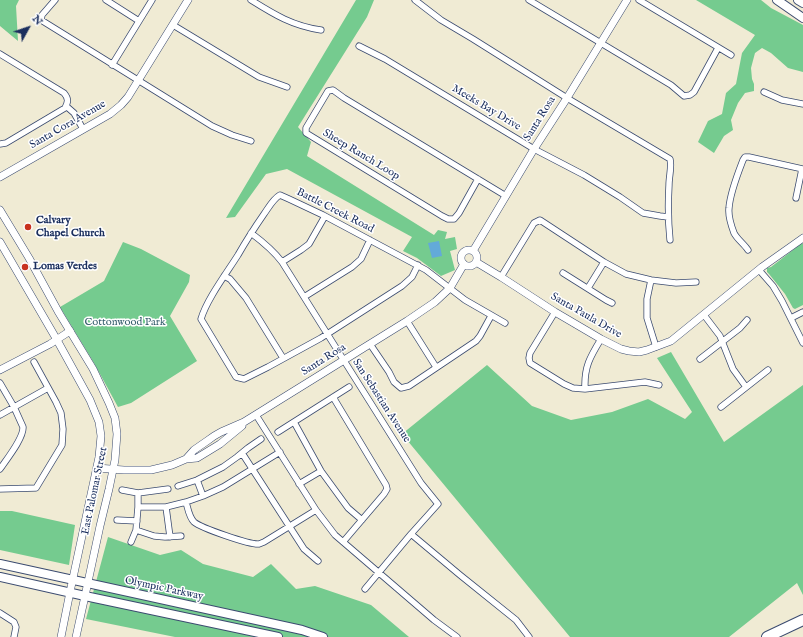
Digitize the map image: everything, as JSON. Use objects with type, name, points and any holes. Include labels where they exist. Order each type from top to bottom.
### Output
[{"type":"highway","points":[[767,637],[803,620]]},
{"type":"highway","points":[[782,637],[803,623]]},
{"type":"main road","points":[[777,0],[803,18]]},
{"type":"main road","points":[[798,0],[803,4]]},
{"type":"main road","name":"Olympic Parkway","points":[[0,564],[302,630],[323,637]]},
{"type":"main road","name":"Olympic Parkway","points":[[0,577],[278,637]]},
{"type":"street","points":[[55,0],[42,15],[41,20],[212,126],[232,135],[251,141]]},
{"type":"street","points":[[106,0],[139,20]]},
{"type":"street","points":[[112,65],[152,0]]},
{"type":"street","name":"Santa Cora Avenue","points":[[0,177],[110,114],[121,105],[139,81],[188,0]]},
{"type":"street","points":[[251,0],[282,18],[298,25],[321,30]]},
{"type":"street","points":[[414,0],[441,20],[567,98],[670,159],[668,216],[670,240]]},
{"type":"street","points":[[529,0],[671,85],[684,96],[690,95],[694,92],[718,48]]},
{"type":"street","name":"Santa Rosa","points":[[473,251],[534,149],[627,0]]},
{"type":"street","points":[[639,0],[731,55]]},
{"type":"street","points":[[173,25],[259,77],[287,87]]},
{"type":"street","name":"Meeks Bay Drive","points":[[359,46],[379,56],[534,149],[584,175],[643,213],[668,216]]},
{"type":"street","points":[[0,54],[64,93],[68,97],[66,108],[6,143],[0,144]]},
{"type":"street","name":"Sheep Ranch Loop","points":[[478,179],[459,213],[454,219],[448,219],[306,133],[306,128],[328,91],[333,90],[506,196]]},
{"type":"street","points":[[764,92],[782,100],[803,104]]},
{"type":"street","points":[[66,106],[74,113],[83,129]]},
{"type":"street","points":[[748,250],[735,234],[729,213],[732,193],[745,157],[803,169],[796,198]]},
{"type":"street","name":"Battle Creek Road","points":[[283,358],[244,378],[236,377],[201,319],[224,276],[251,233],[276,197],[280,195],[418,265],[435,276],[465,300],[505,323]]},
{"type":"street","name":"East Palomar Street","points":[[0,210],[70,331],[94,369],[115,418],[117,434],[115,460],[76,637]]},
{"type":"street","points":[[282,262],[309,244],[324,216]]},
{"type":"street","points":[[501,276],[534,223],[540,220],[604,262],[626,274],[676,284],[696,282]]},
{"type":"street","name":"San Sebastian Avenue","points":[[251,233],[269,247],[282,262],[421,483],[438,504],[411,534]]},
{"type":"street","name":"Santa Paula Drive","points":[[476,262],[601,339],[621,349],[639,352],[671,341],[759,270],[803,238]]},
{"type":"street","points":[[304,297],[352,267],[361,259],[370,240]]},
{"type":"street","name":"East Palomar Street","points":[[0,242],[57,340],[90,400],[99,422],[101,436],[100,457],[72,580],[61,637]]},
{"type":"street","points":[[466,250],[473,251],[477,257],[476,262],[472,265],[464,264],[460,258],[462,253],[466,250]]},
{"type":"street","points":[[588,288],[604,262]]},
{"type":"street","name":"Santa Rosa","points":[[97,468],[137,471],[151,470],[172,465],[186,459],[194,450],[214,436],[256,415],[344,361],[435,302],[450,288],[464,264]]},
{"type":"street","points":[[224,276],[230,279],[246,298],[283,358],[327,334],[402,286],[412,276],[418,265]]},
{"type":"street","points":[[759,270],[773,286],[803,343]]},
{"type":"street","points":[[562,273],[612,303]]},
{"type":"street","points":[[651,280],[647,299],[647,318],[656,347]]},
{"type":"street","points":[[556,312],[530,352],[530,363],[573,388],[585,389],[645,382],[659,385]]},
{"type":"street","points":[[791,318],[803,312]]},
{"type":"street","points":[[704,315],[716,330],[733,369],[746,387]]},
{"type":"street","points":[[370,344],[394,382],[401,388],[409,386],[476,341],[491,316]]},
{"type":"street","points":[[700,359],[740,328],[747,320]]},
{"type":"street","points":[[407,321],[436,367]]},
{"type":"street","points":[[0,370],[57,340],[70,331]]},
{"type":"street","points":[[585,389],[586,371],[589,361],[601,339]]},
{"type":"street","points":[[0,489],[36,488],[62,445],[63,429],[61,413],[34,362]]},
{"type":"street","points":[[722,407],[768,370]]},
{"type":"street","points":[[0,383],[14,407],[24,430],[0,469]]},
{"type":"street","points":[[278,432],[349,387]]},
{"type":"street","points":[[0,415],[48,388]]},
{"type":"street","points":[[333,397],[387,489],[343,542]]},
{"type":"street","points":[[256,415],[316,510],[335,535],[434,620],[457,637]]},
{"type":"street","points":[[294,422],[321,471],[348,508],[362,520]]},
{"type":"street","points":[[178,486],[196,480],[223,467],[261,439]]},
{"type":"street","points":[[138,507],[166,507],[203,496],[223,488],[280,452]]},
{"type":"street","points":[[242,453],[304,549],[318,560]]},
{"type":"street","points":[[299,484],[321,471]]},
{"type":"street","points":[[196,480],[203,496]]},
{"type":"street","points":[[122,490],[138,493],[168,489]]},
{"type":"street","points":[[131,542],[136,530],[138,493]]},
{"type":"street","points":[[186,502],[189,514],[196,523],[249,543],[259,544],[316,510]]},
{"type":"street","points":[[166,507],[170,537]]},
{"type":"street","points":[[117,520],[137,521]]},
{"type":"street","points":[[136,530],[154,536],[181,536]]},
{"type":"street","points":[[365,588],[411,534],[460,576],[516,620],[529,637]]},
{"type":"street","points":[[0,613],[14,622],[16,627],[14,637]]},
{"type":"green space","points":[[0,0],[19,0],[16,6],[18,41],[0,26]]},
{"type":"green space","points":[[356,0],[374,0],[367,17],[298,127],[311,142],[307,156],[434,235],[438,230],[447,232],[445,239],[455,237],[457,249],[450,251],[455,270],[441,276],[417,258],[403,251],[412,237],[287,169],[266,174],[235,217],[226,218]]},
{"type":"green space","points":[[696,0],[761,0],[771,8],[803,25],[803,72],[788,68],[771,53],[762,48],[755,53],[751,68],[754,91],[745,93],[738,103],[731,120],[733,130],[724,136],[714,153],[698,142],[708,121],[722,114],[726,93],[736,84],[742,53],[755,35]]},
{"type":"green space","name":"Cottonwood Park","points":[[123,242],[141,249],[190,275],[189,282],[170,316],[197,361],[131,403],[118,407],[94,363],[60,307],[104,281]]},
{"type":"green space","points":[[802,243],[803,305],[795,309],[767,272],[767,268],[771,267]]},
{"type":"green space","points":[[671,352],[724,442],[803,385],[803,595],[797,583],[729,637],[570,637],[402,434],[487,365],[532,406],[571,420],[612,412],[648,399],[685,419],[692,412],[657,358]]},
{"type":"green space","points":[[0,511],[12,511],[75,525],[69,565],[0,550]]},
{"type":"green space","points":[[108,537],[160,555],[181,550],[203,564],[253,577],[271,564],[296,589],[315,586],[371,605],[409,637],[175,637],[86,619]]},
{"type":"water","points":[[439,241],[442,256],[432,258],[428,243]]},
{"type":"place","name":"Calvary Chapel Church","points":[[28,227]]},
{"type":"place","name":"Lomas Verdes","points":[[25,267]]}]
